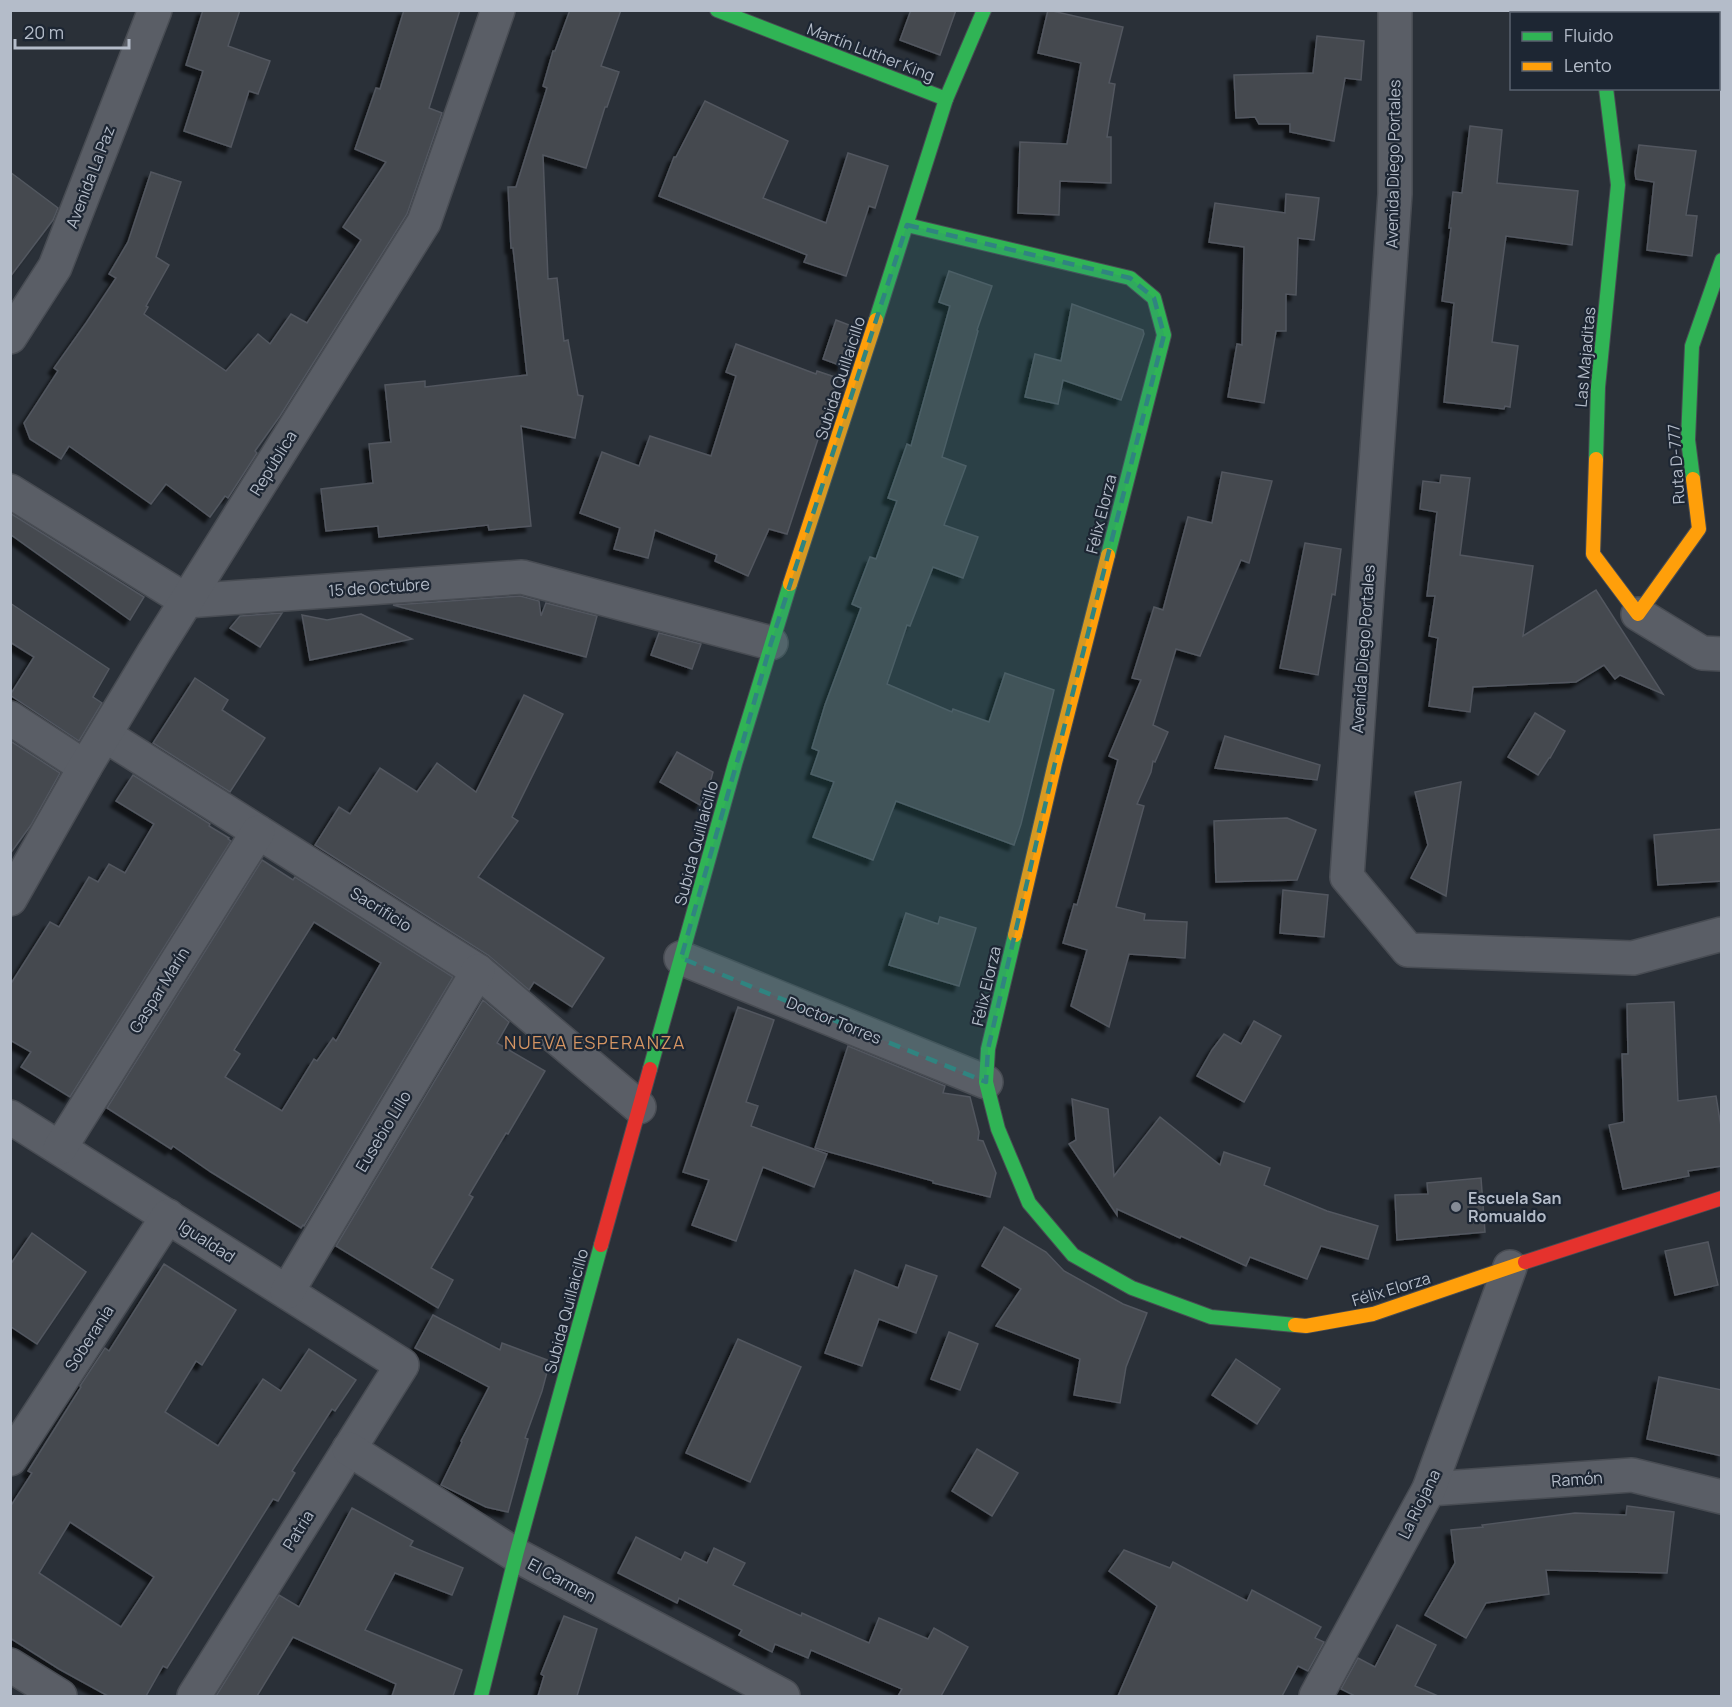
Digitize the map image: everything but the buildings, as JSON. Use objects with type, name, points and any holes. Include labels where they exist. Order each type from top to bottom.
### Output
[{"type":"street","name":"Avenida La Paz","points":[[10,337],[55,267],[155,10]]},
{"type":"street","name":"República","points":[[10,899],[153,654],[424,222],[498,10]]},
{"type":"street","name":"Martín Luther King","points":[[717,10],[946,99]]},
{"type":"street","name":"Subida Quillaicillo","points":[[481,1696],[516,1555],[639,1107],[771,643],[946,99],[984,10]]},
{"type":"street","name":"Avenida Diego Portales","points":[[1395,10],[1395,194],[1347,877],[1408,950],[1633,958],[1722,934]]},
{"type":"street","name":"Las Majaditas","points":[[1606,90],[1618,185],[1598,387],[1593,554],[1638,614]]},
{"type":"street","name":"Félix Elorza","points":[[907,225],[1130,278],[1154,298],[1164,335],[1055,763],[988,1049],[986,1082],[998,1129],[1029,1203],[1073,1255],[1132,1288],[1211,1317],[1306,1326],[1373,1314],[1722,1198]]},
{"type":"street","name":"Ruta D-777","points":[[1638,614],[1698,529],[1688,440],[1692,346],[1722,260]]},
{"type":"street","points":[[10,491],[188,601]]},
{"type":"street","name":"15 de Octubre","points":[[188,601],[522,577],[771,643]]},
{"type":"street","points":[[1638,614],[1702,653],[1722,654]]},
{"type":"street","points":[[10,718],[86,767]]},
{"type":"street","name":"Sacrificio","points":[[105,735],[478,970],[639,1107]]},
{"type":"street","name":"Gaspar Marín","points":[[60,1148],[258,832]]},
{"type":"street","name":"Doctor Torres","points":[[681,958],[986,1082]]},
{"type":"street","name":"Eusebio Lillo","points":[[286,1292],[478,970]]},
{"type":"street","name":"Igualdad","points":[[10,1117],[402,1365]]},
{"type":"street","name":"Soberanía","points":[[10,1459],[168,1216]]},
{"type":"street","name":"La Riojana","points":[[1316,1696],[1430,1489],[1510,1267]]},
{"type":"street","name":"Patria","points":[[194,1696],[402,1365]]},
{"type":"street","name":"El Carmen","points":[[350,1449],[516,1555],[783,1696]]},
{"type":"street","name":"Ramón","points":[[1430,1489],[1632,1476],[1722,1497]]},
{"type":"street","points":[[10,1665],[60,1696]]},
{"type":"highlighted area","points":[[907,225],[1130,278],[1154,298],[1164,335],[1055,763],[988,1049],[986,1082],[681,958],[771,643]]},
{"type":"traffic: fast","points":[[717,10],[946,99]]},
{"type":"traffic: fast","points":[[876,320],[946,99],[984,10]]},
{"type":"traffic: fast","points":[[1596,459],[1598,387],[1618,185],[1606,90]]},
{"type":"traffic: fast","points":[[907,225],[1130,278],[1154,298],[1164,335],[1108,555]]},
{"type":"traffic: fast","points":[[1693,479],[1688,440],[1692,346],[1722,260]]},
{"type":"traffic: fast","points":[[650,1069],[735,764],[790,584]]},
{"type":"traffic: fast","points":[[1015,935],[988,1049],[986,1082],[998,1129],[1029,1203],[1073,1255],[1132,1288],[1211,1317],[1295,1325]]},
{"type":"traffic: fast","points":[[481,1696],[516,1555],[601,1245]]},
{"type":"traffic: slow","points":[[790,584],[876,320]]},
{"type":"traffic: slow","points":[[1596,459],[1593,554],[1638,614],[1699,529],[1693,479]]},
{"type":"traffic: slow","points":[[1015,935],[1055,763],[1108,555]]},
{"type":"traffic: slow","points":[[1295,1325],[1306,1326],[1373,1314],[1525,1262]]},
{"type":"traffic: jam","points":[[601,1245],[650,1069]]},
{"type":"traffic: jam","points":[[1525,1262],[1722,1198]]},
{"type":"place","name":"Escuela San Romualdo","points":[[1456,1207]]},
{"type":"district","name":"NUEVA ESPERANZA","points":[[595,1043]]}]
